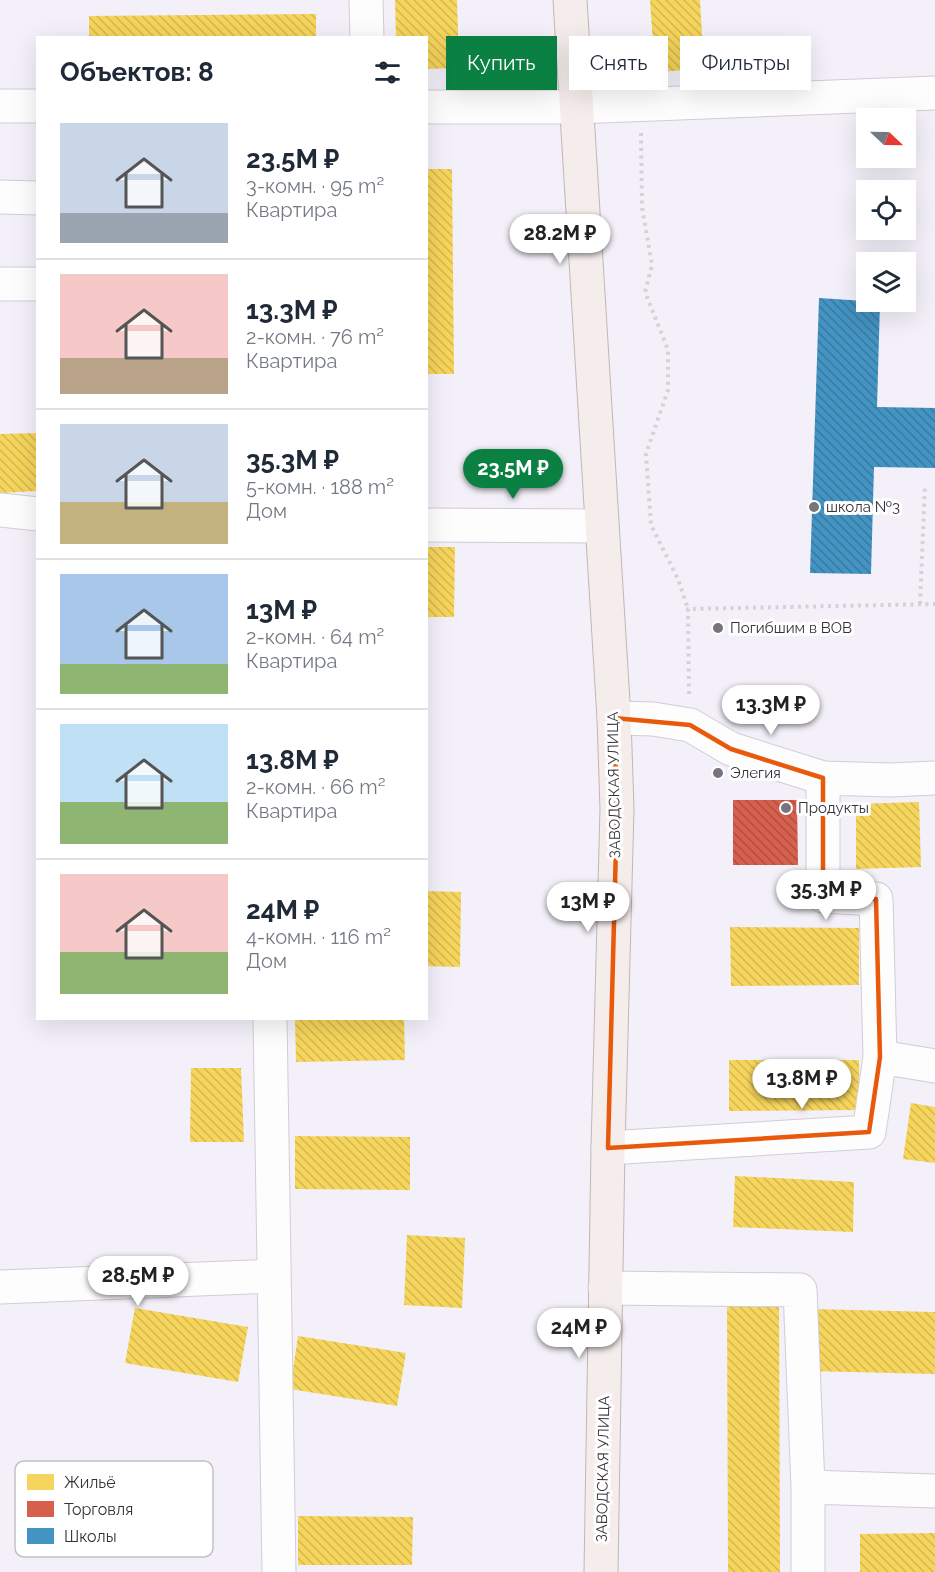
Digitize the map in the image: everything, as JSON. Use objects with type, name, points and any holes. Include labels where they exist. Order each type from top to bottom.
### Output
[{"type":"main road","name":"ЗАВОДСКАЯ УЛИЦА","points":[[570,0],[614,718],[617,809],[605,1288],[601,1572]]},
{"type":"street","points":[[366,0],[367,36]]},
{"type":"street","points":[[428,106],[576,107],[935,93]]},
{"type":"street","points":[[0,106],[36,106]]},
{"type":"street","points":[[0,197],[36,198]]},
{"type":"street","points":[[0,284],[36,284]]},
{"type":"street","points":[[0,510],[36,514]]},
{"type":"street","points":[[428,525],[601,526]]},
{"type":"street","points":[[614,718],[653,719],[690,725],[731,749],[823,778],[890,780],[935,778]]},
{"type":"street","points":[[608,1148],[869,1132],[880,1057],[876,899],[823,896],[823,778]]},
{"type":"street","points":[[270,1020],[279,1572]]},
{"type":"street","points":[[880,1057],[935,1066]]},
{"type":"street","points":[[0,1287],[274,1276]]},
{"type":"street","points":[[605,1288],[800,1290],[808,1487],[808,1572]]},
{"type":"street","points":[[808,1487],[935,1491]]},
{"type":"path","points":[[640,104],[642,207],[652,265],[645,292],[668,350],[668,390],[657,416],[646,454],[651,525],[678,579],[688,609],[690,725]]},
{"type":"path","points":[[920,604],[925,485]]},
{"type":"path","points":[[688,609],[935,604]]},
{"type":"highlighted area","points":[[614,718],[690,725],[731,749],[823,778],[823,896],[876,899],[880,1057],[869,1132],[608,1148],[617,809]]},
{"type":"building: Жильё","points":[[395,0],[457,0],[458,36],[446,36],[446,68],[428,69],[428,36],[396,36]]},
{"type":"building: Жильё","points":[[650,0],[700,0],[702,36],[680,36],[680,70],[668,71],[668,36],[652,36]]},
{"type":"building: Жильё","points":[[316,14],[316,36],[89,36],[89,16]]},
{"type":"building: Жильё","points":[[428,169],[452,169],[454,374],[428,374]]},
{"type":"building: Жильё","points":[[36,433],[36,491],[0,493],[0,434]]},
{"type":"building: Жильё","points":[[428,547],[455,547],[454,617],[428,617]]},
{"type":"building: Жильё","points":[[919,802],[921,867],[856,869],[856,804]]},
{"type":"building: Жильё","points":[[428,891],[461,892],[460,967],[428,966]]},
{"type":"building: Жильё","points":[[730,927],[859,928],[859,985],[731,986]]},
{"type":"building: Жильё","points":[[295,1020],[404,1020],[405,1060],[296,1062]]},
{"type":"building: Жильё","points":[[729,1060],[859,1060],[859,1110],[729,1111]]},
{"type":"building: Жильё","points":[[191,1068],[241,1068],[244,1142],[190,1142]]},
{"type":"building: Жильё","points":[[911,1103],[935,1107],[935,1163],[903,1159]]},
{"type":"building: Жильё","points":[[295,1136],[410,1137],[410,1190],[295,1189]]},
{"type":"building: Жильё","points":[[735,1176],[854,1182],[853,1232],[733,1227]]},
{"type":"building: Жильё","points":[[407,1235],[465,1238],[462,1308],[404,1305]]},
{"type":"building: Жильё","points":[[727,1302],[779,1304],[780,1572],[728,1572]]},
{"type":"building: Жильё","points":[[135,1308],[248,1327],[238,1382],[125,1363]]},
{"type":"building: Жильё","points":[[811,1309],[935,1312],[935,1374],[809,1371]]},
{"type":"building: Жильё","points":[[298,1336],[406,1353],[397,1406],[290,1389]]},
{"type":"building: Жильё","points":[[298,1516],[413,1517],[412,1565],[298,1565]]},
{"type":"building: Жильё","points":[[935,1533],[935,1572],[860,1572],[860,1534]]},
{"type":"building: Торговля","points":[[733,800],[797,800],[798,865],[733,865]]},
{"type":"building: Школы","points":[[819,298],[856,300],[856,312],[880,312],[877,407],[935,408],[935,468],[874,467],[871,574],[810,573]]},
{"type":"place","name":"школа №3","points":[[814,507]]},
{"type":"place","name":"Погибшим в ВОВ","points":[[718,628]]},
{"type":"place","name":"Элегия","points":[[718,773]]},
{"type":"place","name":"Продукты","points":[[786,808]]}]
